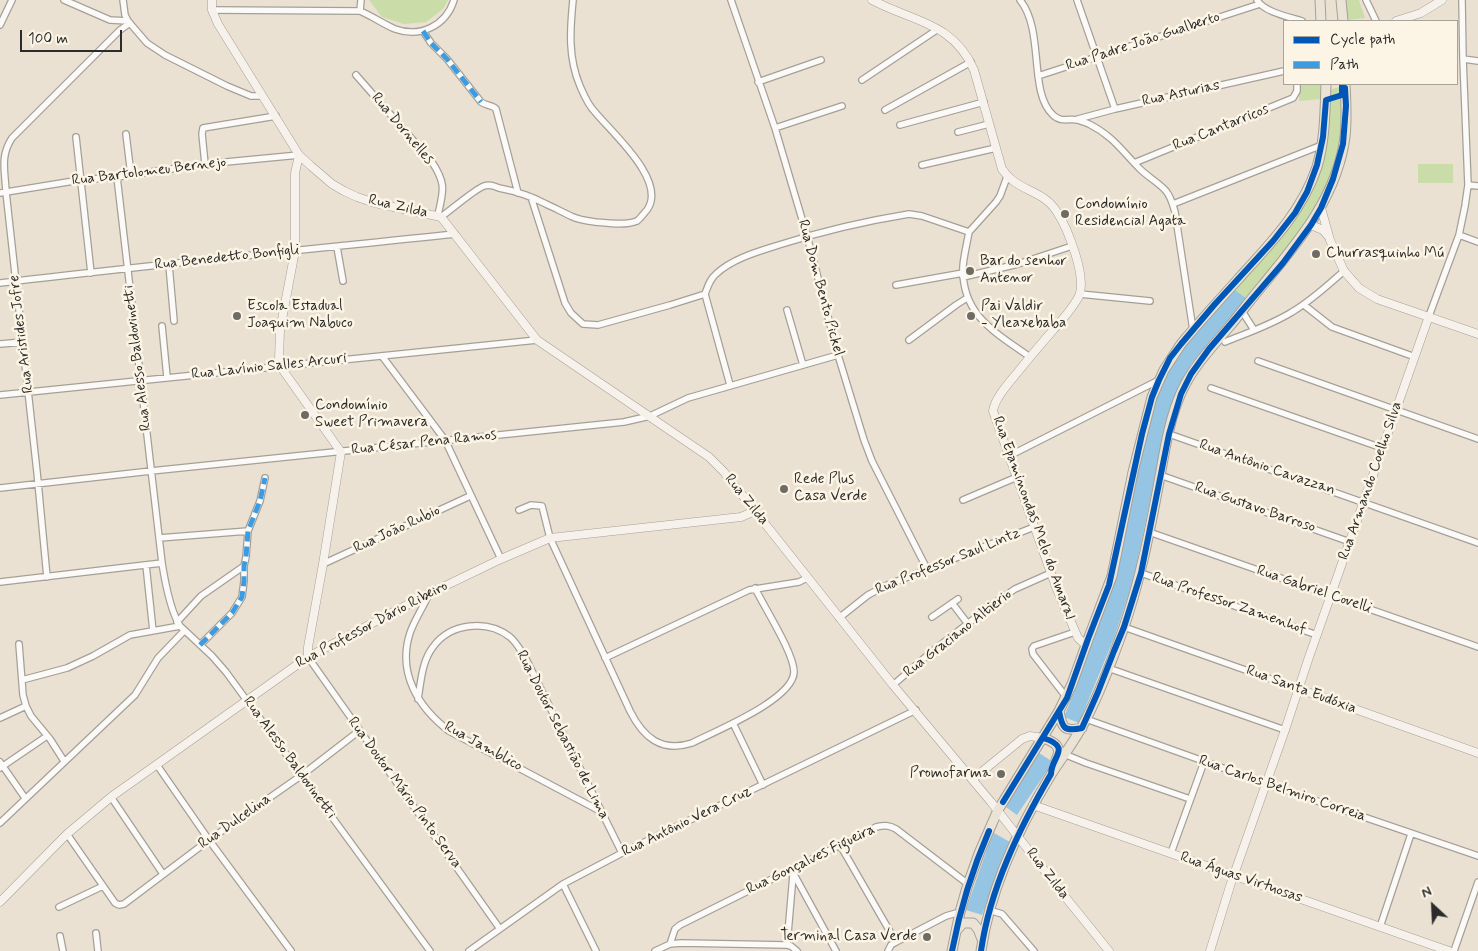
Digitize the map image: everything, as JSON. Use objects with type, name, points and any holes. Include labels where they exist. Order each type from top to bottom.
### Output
[{"type":"main road","points":[[1320,0],[1321,20]]},
{"type":"main road","points":[[1341,0],[1342,20]]},
{"type":"main road","points":[[952,951],[960,912],[980,850],[998,810],[1067,698],[1112,576],[1140,443],[1158,380],[1170,358],[1273,241],[1295,213],[1307,192],[1322,145],[1325,124],[1326,85]]},
{"type":"main road","points":[[981,951],[981,935],[989,910],[1018,836],[1051,774],[1082,728],[1124,627],[1141,573],[1169,434],[1181,394],[1191,374],[1209,349],[1282,262],[1311,225],[1321,208],[1334,179],[1343,144],[1346,106],[1345,85]]},
{"type":"main road","points":[[1059,711],[1061,722],[1066,728],[1072,730],[1082,728]]},
{"type":"main road","points":[[1042,738],[1056,745],[1059,751],[1051,768],[1051,774]]},
{"type":"main road","points":[[958,928],[963,923],[970,922],[975,924],[981,935]]},
{"type":"street","points":[[0,25],[12,0]]},
{"type":"street","points":[[64,0],[110,20],[129,22]]},
{"type":"street","points":[[123,0],[125,15],[147,43],[165,55],[227,86],[251,96],[262,96]]},
{"type":"street","points":[[212,0],[212,10],[360,11],[393,28],[411,31],[423,31],[435,26],[447,14],[454,0]]},
{"type":"street","points":[[360,11],[361,0]]},
{"type":"street","points":[[439,216],[485,186],[490,185],[531,197],[575,218],[609,224],[637,221],[650,206],[651,187],[646,176],[625,145],[594,111],[580,85],[572,62],[570,44],[573,0]]},
{"type":"street","name":"Rua Dom Bento Pickel","points":[[731,0],[774,128],[807,236],[838,355],[872,461],[927,569]]},
{"type":"street","points":[[872,0],[938,29],[959,44],[971,62],[1002,169],[1007,177],[1019,186],[1049,202],[1058,213],[1072,246],[1080,275],[1080,294],[1150,301]]},
{"type":"street","name":"Rua Asturias","points":[[1020,0],[1030,16],[1033,28],[1041,92],[1045,103],[1054,117],[1078,120],[1115,108],[1283,71]]},
{"type":"street","points":[[1077,0],[1115,108]]},
{"type":"street","points":[[1366,0],[1376,20]]},
{"type":"street","points":[[1399,20],[1421,13],[1442,0]]},
{"type":"street","name":"Rua Armando Coelho Silva","points":[[1210,951],[1233,876],[1382,448],[1459,234],[1468,185],[1462,59],[1462,0]]},
{"type":"street","name":"Rua Padre João Gualberto","points":[[1038,76],[1097,58],[1259,2],[1266,9],[1299,20]]},
{"type":"street","name":"Rua Zilda","points":[[212,10],[218,24],[299,155],[332,184],[344,191],[375,203],[439,216],[544,346],[709,457],[724,472],[807,578],[998,810],[1109,951]]},
{"type":"street","name":"Rua Aristides Jofre","points":[[47,577],[29,392],[3,192],[4,155],[6,147],[12,138],[129,22]]},
{"type":"street","points":[[862,80],[938,29]]},
{"type":"street","points":[[423,31],[481,102],[496,110],[518,193]]},
{"type":"street","points":[[1462,59],[1478,61]]},
{"type":"street","points":[[758,82],[821,60]]},
{"type":"street","points":[[886,110],[971,62]]},
{"type":"street","name":"Rua Dornelles","points":[[356,75],[432,162],[440,175],[443,192],[439,216]]},
{"type":"street","name":"Rua Cantarricos","points":[[1134,163],[1293,98],[1297,91],[1297,85]]},
{"type":"street","points":[[900,125],[984,102]]},
{"type":"street","points":[[774,128],[842,106]]},
{"type":"street","points":[[205,164],[201,130],[203,128],[276,116]]},
{"type":"street","name":"Rua Asturias","points":[[1078,120],[1111,138],[1134,163],[1166,191],[1173,204],[1193,330]]},
{"type":"street","points":[[958,132],[989,124]]},
{"type":"street","points":[[126,134],[131,175]]},
{"type":"street","points":[[76,137],[91,273]]},
{"type":"street","points":[[1173,204],[1322,145]]},
{"type":"street","points":[[922,165],[996,148]]},
{"type":"street","points":[[299,155],[295,173],[295,251],[280,330],[279,359],[280,366],[341,452],[324,564],[308,647],[308,657]]},
{"type":"street","name":"Rua Bartolomeu Bernejo","points":[[3,192],[205,164],[299,155]]},
{"type":"street","name":"Rua Alesso Baldovinetti","points":[[117,177],[162,563]]},
{"type":"street","points":[[1007,177],[996,202],[969,232],[963,275],[967,298],[980,317],[1030,358]]},
{"type":"street","points":[[1468,185],[1478,186]]},
{"type":"street","points":[[531,197],[565,304],[571,313],[583,324],[598,325],[705,294]]},
{"type":"street","points":[[1321,208],[1330,240],[1344,271],[1359,288],[1390,304],[1478,334]]},
{"type":"street","points":[[730,385],[705,294],[714,274],[727,265],[766,248],[807,236],[909,214],[922,216],[969,232]]},
{"type":"street","points":[[1311,225],[1323,230],[1330,240]]},
{"type":"street","name":"Rua Benedetto Bonfigli","points":[[0,283],[244,255],[455,234]]},
{"type":"street","points":[[1459,234],[1478,242]]},
{"type":"street","points":[[337,246],[343,281]]},
{"type":"street","points":[[896,285],[963,275],[1018,264],[1072,246]]},
{"type":"street","points":[[168,265],[174,320]]},
{"type":"street","points":[[1224,342],[1276,321],[1304,305],[1344,271]]},
{"type":"street","name":"Rua Epaminondas Melo do Amaral","points":[[1080,294],[995,403],[994,416],[1051,573],[1075,632],[1078,638],[1086,645]]},
{"type":"street","points":[[909,340],[967,298]]},
{"type":"street","points":[[1304,305],[1332,327],[1415,357]]},
{"type":"street","points":[[787,310],[803,365]]},
{"type":"street","points":[[1242,311],[1254,330]]},
{"type":"street","points":[[162,326],[166,377]]},
{"type":"street","name":"Rua Lavínio Salles Arcuri","points":[[0,395],[538,340]]},
{"type":"street","points":[[0,344],[23,342]]},
{"type":"street","name":"Rua César Pena Ramos","points":[[0,488],[624,422],[650,416],[688,398],[838,355]]},
{"type":"street","points":[[382,356],[445,440],[501,559]]},
{"type":"street","points":[[1258,361],[1478,439]]},
{"type":"street","points":[[1009,456],[1158,380]]},
{"type":"street","points":[[1211,388],[1382,448]]},
{"type":"street","name":"Rua Antônio Cavazzan","points":[[1169,434],[1478,543]]},
{"type":"street","name":"Rua Gustavo Barroso","points":[[1160,475],[1350,542]]},
{"type":"street","points":[[963,500],[1017,477]]},
{"type":"street","points":[[200,645],[232,613],[242,597],[248,531],[260,501],[265,478]]},
{"type":"street","name":"Rua João Rubio","points":[[324,564],[470,496]]},
{"type":"street","points":[[519,510],[527,506],[542,506],[550,538],[635,721],[651,740],[660,744],[683,746],[733,723],[764,706],[782,694],[789,686],[794,673],[792,664],[786,647],[755,588]]},
{"type":"street","name":"Rua Professor Dário Ribeiro","points":[[2,896],[67,834],[111,798],[308,657],[428,593],[550,538],[742,517],[755,511]]},
{"type":"street","name":"Rua Professor Saul Lintz","points":[[840,618],[876,590],[1034,527]]},
{"type":"street","points":[[159,538],[248,531]]},
{"type":"street","name":"Rua Gabriel Covelli","points":[[1149,532],[1478,647]]},
{"type":"street","points":[[0,582],[162,563],[181,626]]},
{"type":"street","points":[[146,565],[153,631]]},
{"type":"street","points":[[0,823],[135,695],[151,668],[201,596],[244,566]]},
{"type":"street","name":"Rua Graciano Altierio","points":[[894,685],[929,654],[993,604],[1015,589],[1051,573]]},
{"type":"street","name":"Rua Professor Zamenhof","points":[[1141,573],[1317,635]]},
{"type":"street","points":[[605,658],[755,588],[799,582],[807,578]]},
{"type":"street","name":"Rua Jamblico","points":[[428,593],[428,598],[410,633],[407,647],[407,666],[410,682],[418,699],[435,720],[449,731],[600,811]]},
{"type":"street","points":[[932,617],[958,599]]},
{"type":"street","points":[[952,603],[968,624]]},
{"type":"street","points":[[22,680],[67,668],[130,635],[181,626]]},
{"type":"street","name":"Rua Alesso Baldovinetti","points":[[181,626],[226,672],[430,951]]},
{"type":"street","name":"Rua Doutor Sebastião de Lima","points":[[418,699],[427,657],[441,638],[453,631],[469,626],[484,626],[497,629],[509,637],[518,646],[526,659],[622,853]]},
{"type":"street","name":"Rua Santa Eudóxia","points":[[1124,627],[1478,753]]},
{"type":"street","points":[[1067,698],[1033,654],[1032,649],[1034,646],[1075,632]]},
{"type":"street","points":[[19,644],[23,696],[26,706],[31,716],[64,761]]},
{"type":"street","name":"Rua Doutor Mário Pinto Serva","points":[[308,657],[500,930]]},
{"type":"street","points":[[1108,668],[1285,730]]},
{"type":"street","points":[[0,718],[26,706]]},
{"type":"street","name":"Rua Antônio Vera Cruz","points":[[470,951],[563,884],[622,853],[916,710]]},
{"type":"street","name":"Rua Carlos Belmiro Correia","points":[[1086,719],[1266,784],[1478,856]]},
{"type":"street","points":[[733,723],[763,785]]},
{"type":"street","name":"Rua Dulcelina","points":[[103,886],[115,903],[119,905],[124,904],[209,840],[302,775],[359,731]]},
{"type":"street","points":[[25,798],[1,765],[47,736]]},
{"type":"street","points":[[973,779],[1022,739],[1030,736],[1042,738]]},
{"type":"street","points":[[1064,754],[1190,799]]},
{"type":"street","points":[[1170,853],[1204,762]]},
{"type":"street","points":[[157,765],[209,840],[291,951]]},
{"type":"street","points":[[111,798],[163,874]]},
{"type":"street","name":"Rua Águas Virtuosas","points":[[1033,805],[1449,951]]},
{"type":"street","name":"Rua Gonçalves Figueira","points":[[670,944],[675,929],[680,925],[792,871],[876,827],[890,825],[968,884]]},
{"type":"street","points":[[59,907],[103,886],[67,834]]},
{"type":"street","points":[[1380,927],[1411,834]]},
{"type":"street","points":[[840,845],[896,942]]},
{"type":"street","points":[[787,945],[792,871]]},
{"type":"street","points":[[792,871],[836,951]]},
{"type":"street","points":[[1454,951],[1478,882]]},
{"type":"street","points":[[563,884],[596,951]]},
{"type":"street","points":[[989,910],[1002,914],[1034,951]]},
{"type":"street","points":[[888,951],[891,945],[896,942],[946,916],[960,912]]},
{"type":"street","points":[[96,933],[98,951]]},
{"type":"street","points":[[60,936],[63,951]]},
{"type":"street","points":[[708,951],[709,943]]},
{"type":"street","points":[[655,951],[670,944],[709,943],[787,945],[797,951]]},
{"type":"green space","points":[[369,0],[448,0],[443,9],[426,22],[404,24],[382,17]]},
{"type":"green space","points":[[1346,0],[1359,0],[1365,18],[1347,20]]},
{"type":"green space","points":[[1299,85],[1321,85],[1321,99],[1299,101]]},
{"type":"green space","points":[[1340,87],[1342,89],[1341,143],[1331,178],[1316,210],[1272,269],[1246,298],[1232,288],[1313,187],[1330,90]]},
{"type":"green space","points":[[1418,164],[1453,164],[1453,183],[1418,183]]},
{"type":"water","points":[[1232,288],[1246,298],[1191,364],[1174,397],[1166,424],[1133,582],[1114,638],[1079,723],[1064,717],[1115,580],[1149,415],[1171,361]]},
{"type":"water","points":[[1039,753],[1053,762],[1017,815],[1006,807]]},
{"type":"water","points":[[994,833],[1010,842],[1001,861],[982,915],[966,910]]},
{"type":"marked path","points":[[423,31],[481,102]]},
{"type":"marked path","points":[[200,645],[232,613],[242,597],[248,531],[260,501],[265,478]]},
{"type":"cycle path","points":[[1003,802],[1067,698],[1109,585],[1142,434],[1152,397],[1159,380],[1170,358],[1181,344],[1273,241],[1295,213],[1307,192],[1317,165],[1323,137],[1326,100],[1342,95],[1342,85]]},
{"type":"cycle path","points":[[1059,711],[1061,721],[1065,727],[1068,729],[1082,728],[1124,627],[1141,573],[1169,434],[1181,394],[1191,374],[1209,349],[1283,263],[1321,208],[1333,179],[1343,144],[1346,106],[1345,88]]},
{"type":"cycle path","points":[[981,951],[991,904],[1007,860],[1051,774],[1058,753],[1057,745],[1043,738]]},
{"type":"cycle path","points":[[952,951],[967,890],[989,831]]},
{"type":"place","name":"Condomínio Residencial Agata","points":[[1065,214]]},
{"type":"place","name":"Churrasquinho Mú","points":[[1316,254]]},
{"type":"place","name":"Bar do senhor Antenor","points":[[970,271]]},
{"type":"place","name":"Escola Estadual Joaquim Nabuco","points":[[237,316]]},
{"type":"place","name":"Pai Valdir - Yleaxebaba","points":[[971,316]]},
{"type":"place","name":"Condomínio Sweet Primavera","points":[[305,415]]},
{"type":"place","name":"Rede Plus Casa Verde","points":[[784,489]]},
{"type":"place","name":"Promofarma","points":[[1001,774]]},
{"type":"place","name":"Terminal Casa Verde","points":[[927,937]]}]
